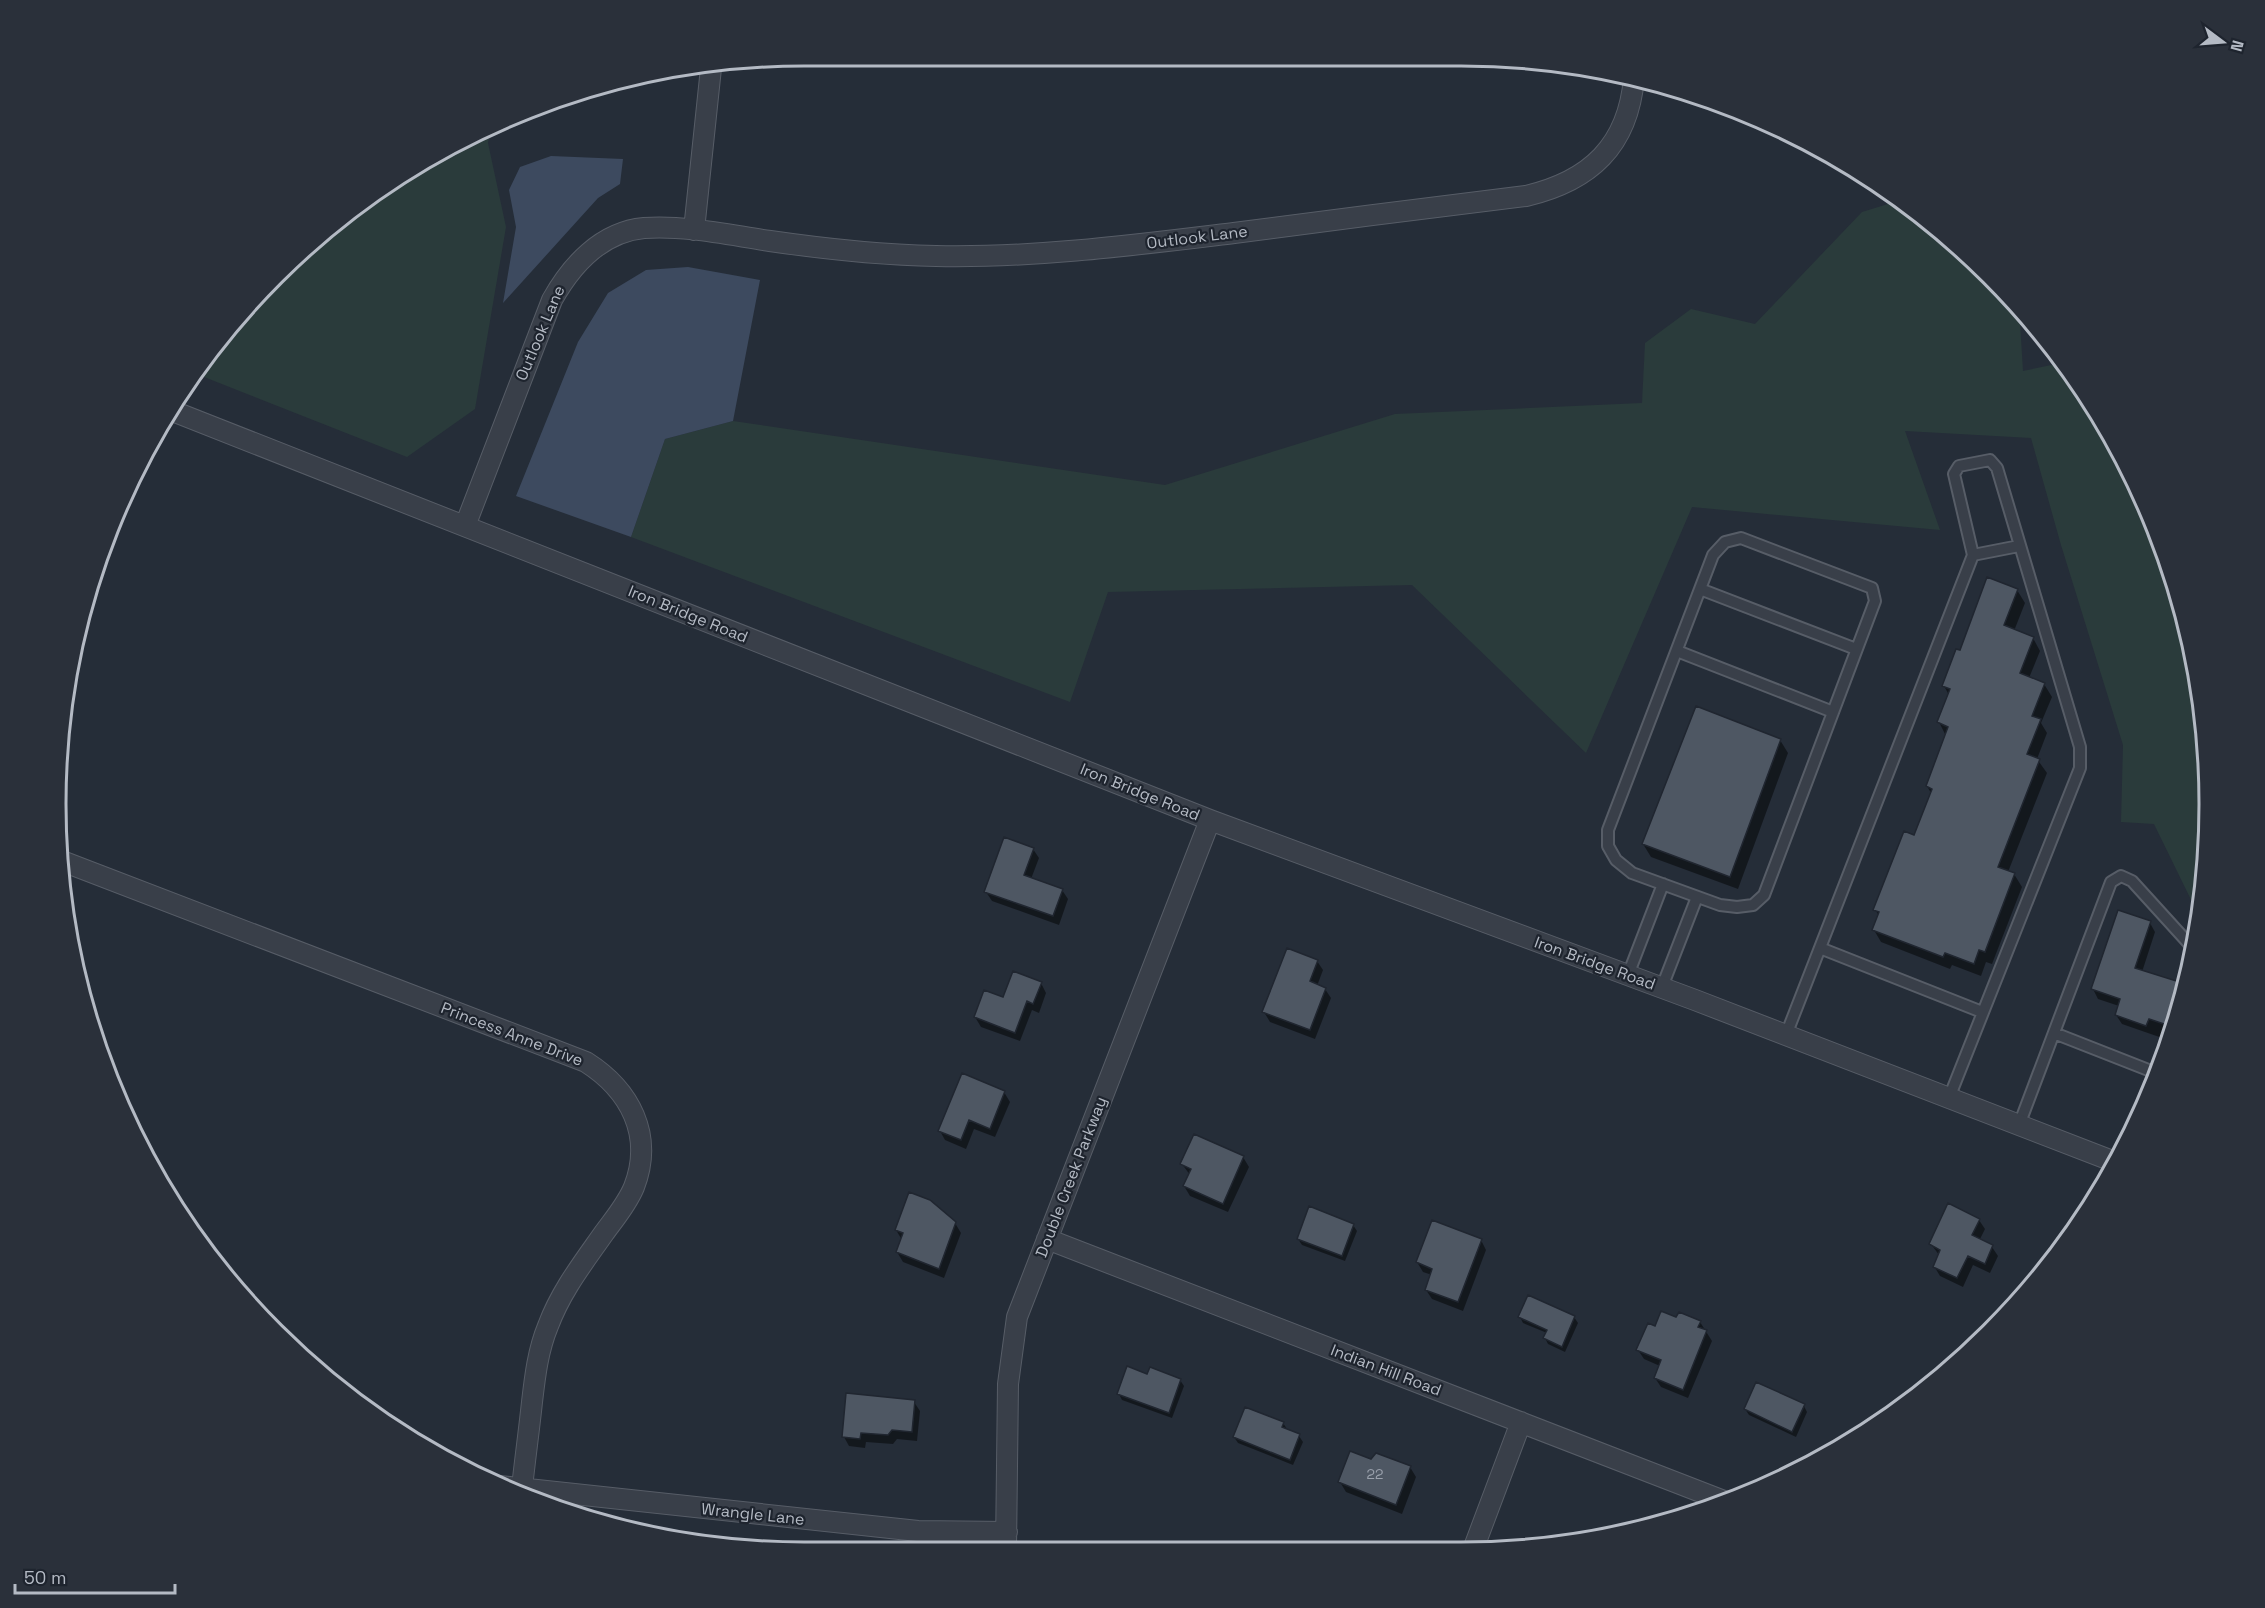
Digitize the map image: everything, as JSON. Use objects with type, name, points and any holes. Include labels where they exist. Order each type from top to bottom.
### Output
[{"type":"street","points":[[694,230],[711,72]]},
{"type":"street","name":"Outlook Lane","points":[[465,526],[539,330],[565,277],[582,258],[602,243],[620,234],[643,228],[694,230],[810,247],[882,254],[998,256],[1142,244],[1526,196],[1551,190],[1569,182],[1591,167],[1610,148],[1624,125],[1633,87]]},
{"type":"street","name":"Iron Bridge Road","points":[[178,413],[1210,820],[1662,987],[2107,1159]]},
{"type":"street","name":"Double Creek Parkway","points":[[1007,1541],[1008,1384],[1017,1317],[1210,820]]},
{"type":"street","name":"Princess Anne Drive","points":[[69,864],[586,1062],[603,1073],[622,1094],[637,1122],[641,1147],[640,1166],[626,1203],[570,1281],[547,1328],[537,1367],[522,1486]]},
{"type":"street","name":"Indian Hill Road","points":[[1047,1239],[1714,1497]]},
{"type":"street","points":[[1476,1541],[1521,1422]]},
{"type":"street","name":"Wrangle Lane","points":[[529,1489],[1007,1541]]},
{"type":"lane","points":[[1786,1035],[1973,555],[1954,474],[1959,466],[1990,460],[1997,468],[2079,747],[2080,768],[1948,1098]]},
{"type":"lane","points":[[1741,538],[1872,588],[1875,601],[1856,649],[1764,895],[1753,905],[1737,907],[1720,905],[1632,873],[1616,860],[1608,846],[1608,830],[1713,555],[1725,542],[1741,538]]},
{"type":"lane","points":[[1973,555],[2019,546]]},
{"type":"lane","points":[[1700,589],[1856,649]]},
{"type":"lane","points":[[1677,651],[1833,712]]},
{"type":"lane","points":[[2019,1125],[2111,882],[2121,876],[2132,881],[2186,941]]},
{"type":"lane","points":[[1628,975],[1663,884]]},
{"type":"lane","points":[[1662,987],[1697,897]]},
{"type":"lane","points":[[1820,948],[1982,1012]]},
{"type":"lane","points":[[2054,1033],[2149,1070]]},
{"type":"shaded area","points":[[489,137],[488,143],[506,227],[475,409],[407,457],[203,377],[249,317],[317,249],[394,190],[435,165]]},
{"type":"shaded area","points":[[1889,204],[1948,249],[1983,282],[2020,322],[2023,371],[2053,365],[2075,394],[2123,478],[2160,567],[2174,613],[2193,708],[2199,804],[2193,903],[2154,824],[2121,822],[2123,745],[2061,545],[2031,438],[1905,431],[1940,530],[1692,507],[1586,753],[1412,585],[1108,592],[1070,702],[631,537],[665,439],[733,421],[1165,485],[1395,414],[1642,403],[1645,343],[1691,309],[1755,324],[1862,212]]},
{"type":"water","points":[[551,156],[623,159],[620,184],[598,198],[503,303],[516,227],[509,190],[520,167]]},
{"type":"water","points":[[688,267],[760,280],[733,421],[665,439],[631,537],[516,496],[578,342],[608,293],[646,270]]},
{"type":"building","points":[[1987,577],[2018,589],[2004,625],[2034,637],[2020,673],[2045,683],[2032,716],[2041,719],[2027,754],[2040,759],[1998,867],[2015,873],[1985,952],[1979,950],[1974,964],[1945,953],[1943,957],[1872,930],[1879,912],[1873,910],[1904,831],[1914,835],[1932,789],[1926,786],[1948,727],[1937,722],[1950,689],[1942,686],[1956,649],[1960,650]]},
{"type":"building","points":[[1696,706],[1781,739],[1730,877],[1642,844]]},
{"type":"building","points":[[1004,837],[1034,848],[1024,875],[1063,889],[1053,916],[984,892]]},
{"type":"building","points":[[2118,910],[2151,921],[2135,968],[2177,981],[2165,1024],[2149,1019],[2146,1026],[2115,1015],[2120,999],[2091,989]]},
{"type":"building","points":[[1287,948],[1318,960],[1310,981],[1326,988],[1310,1030],[1262,1012]]},
{"type":"building","points":[[1013,971],[1042,982],[1033,1004],[1027,1001],[1015,1033],[974,1017],[984,990],[1003,997]]},
{"type":"building","points":[[962,1073],[1005,1091],[990,1129],[969,1120],[961,1140],[938,1131]]},
{"type":"building","points":[[1194,1134],[1244,1156],[1223,1204],[1183,1186],[1191,1169],[1180,1164]]},
{"type":"building","points":[[909,1192],[930,1200],[956,1222],[939,1269],[896,1252],[903,1233],[895,1230]]},
{"type":"building","points":[[1948,1203],[1980,1219],[1972,1235],[1993,1245],[1985,1264],[1968,1256],[1957,1278],[1933,1267],[1940,1250],[1929,1244]]},
{"type":"building","points":[[1309,1206],[1354,1224],[1342,1256],[1297,1239]]},
{"type":"building","points":[[1432,1220],[1482,1239],[1458,1302],[1425,1290],[1432,1269],[1416,1262]]},
{"type":"building","points":[[1528,1295],[1575,1316],[1562,1347],[1543,1338],[1547,1330],[1518,1317]]},
{"type":"building","points":[[1661,1311],[1676,1317],[1679,1312],[1701,1321],[1698,1327],[1707,1330],[1683,1390],[1654,1378],[1661,1360],[1636,1350],[1648,1323],[1655,1326]]},
{"type":"building","points":[[1127,1366],[1147,1374],[1150,1367],[1181,1379],[1169,1413],[1117,1394]]},
{"type":"building","points":[[1756,1382],[1805,1404],[1792,1432],[1744,1409]]},
{"type":"building","points":[[846,1393],[915,1400],[912,1432],[892,1430],[888,1435],[861,1433],[860,1439],[842,1437]]},
{"type":"building","points":[[1245,1407],[1284,1422],[1282,1427],[1300,1434],[1290,1460],[1233,1437]]},
{"type":"building","points":[[1350,1451],[1371,1459],[1376,1453],[1411,1466],[1396,1505],[1338,1482]]}]
